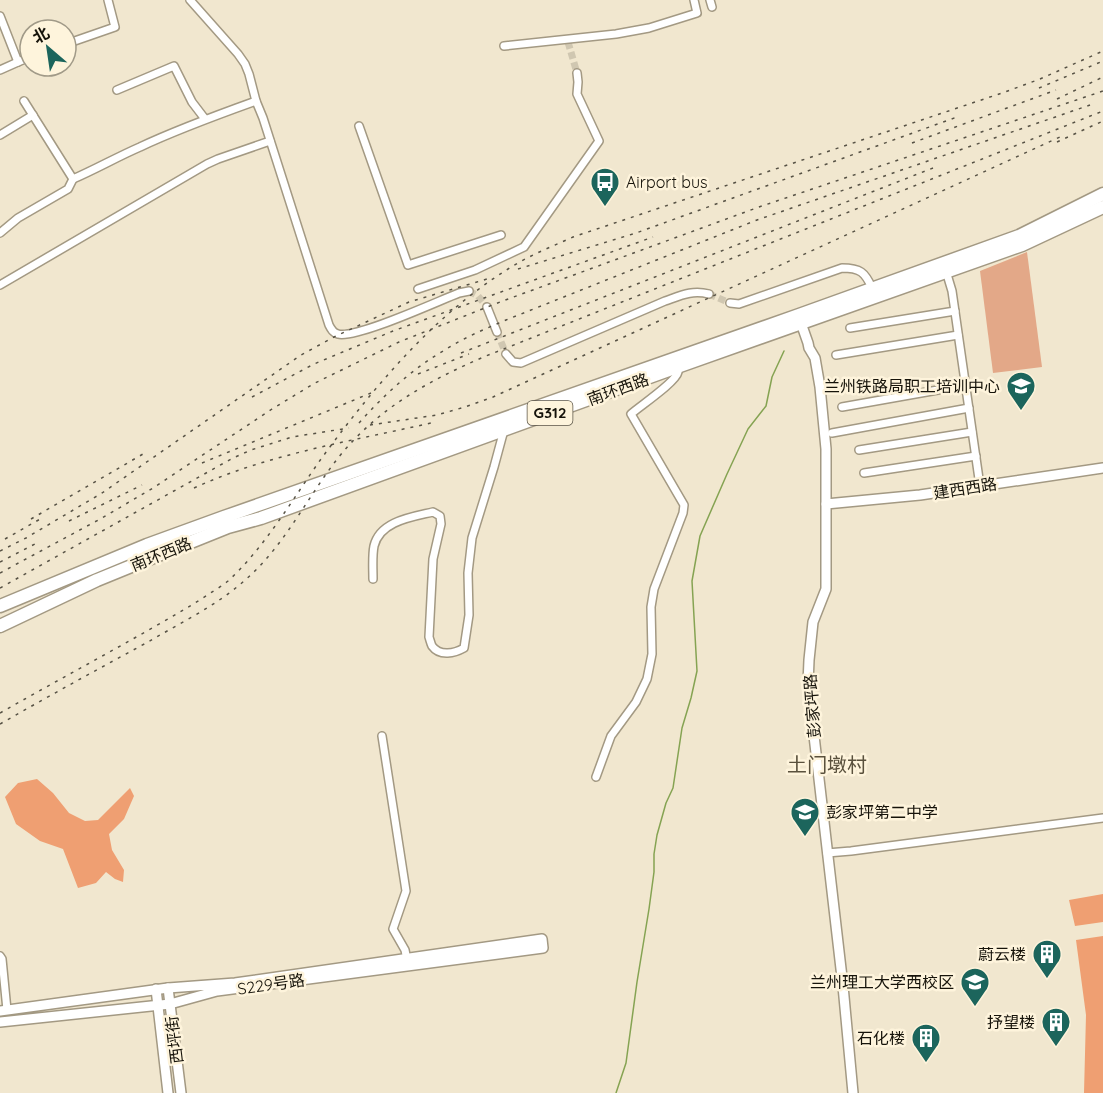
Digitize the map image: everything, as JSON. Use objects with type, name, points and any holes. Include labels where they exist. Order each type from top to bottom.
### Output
[{"type":"highway","name":"南环西路","points":[[0,626],[97,580],[228,526],[261,518],[801,323],[945,268],[1019,236],[1103,194]]},
{"type":"highway","name":"南环西路","points":[[0,606],[100,564],[224,517],[872,288],[1022,245],[1103,207]]},
{"type":"street","points":[[78,40],[115,27],[108,0]]},
{"type":"street","points":[[190,0],[245,64],[333,332],[341,335],[363,332],[469,291]]},
{"type":"street","points":[[504,46],[567,41],[649,28],[697,13],[694,0]]},
{"type":"street","points":[[0,16],[18,62],[0,70]]},
{"type":"street","points":[[117,90],[174,66],[192,102],[205,119]]},
{"type":"street","points":[[418,289],[475,270],[524,247],[599,141],[577,94],[577,73]]},
{"type":"street","points":[[24,101],[73,180]]},
{"type":"street","points":[[0,233],[18,218],[68,189],[73,180],[139,147],[205,119],[256,101]]},
{"type":"street","points":[[0,135],[33,115]]},
{"type":"street","points":[[359,126],[408,266],[501,235]]},
{"type":"street","points":[[0,285],[207,164],[270,141]]},
{"type":"street","points":[[730,303],[739,303],[842,268],[850,268],[866,275],[872,288]]},
{"type":"street","points":[[945,268],[952,291],[980,486]]},
{"type":"street","points":[[506,354],[513,362],[521,363],[685,294],[698,291],[709,294]]},
{"type":"street","points":[[487,307],[497,332]]},
{"type":"street","points":[[850,328],[955,311]]},
{"type":"street","name":"彭家坪路","points":[[801,323],[808,348],[815,358],[826,449],[826,589],[813,622],[808,684],[854,1093]]},
{"type":"street","points":[[836,355],[958,335]]},
{"type":"street","points":[[596,777],[611,736],[636,702],[647,679],[652,654],[651,607],[654,589],[683,513],[684,504],[631,414],[675,378],[678,373],[677,367]]},
{"type":"street","points":[[842,407],[966,385]]},
{"type":"street","points":[[832,433],[969,408]]},
{"type":"street","points":[[373,579],[374,544],[384,528],[408,518],[433,512],[440,516],[441,524],[433,559],[429,637],[433,647],[438,651],[449,653],[464,648],[469,615],[468,573],[472,538],[504,430]]},
{"type":"street","points":[[859,450],[972,432]]},
{"type":"street","points":[[864,473],[976,456]]},
{"type":"street","name":"建西西路","points":[[825,504],[920,495],[1103,468]]},
{"type":"street","points":[[382,736],[406,891],[393,929],[405,950],[408,962]]},
{"type":"street","points":[[827,853],[1103,818]]},
{"type":"street","name":"S229号路","points":[[0,1022],[170,1004],[217,991],[542,943]]},
{"type":"street","points":[[0,956],[2,959],[3,1011]]},
{"type":"street","name":"S229号路","points":[[3,1011],[156,989],[235,983],[408,962]]},
{"type":"street","name":"西坪街","points":[[168,988],[181,1093]]},
{"type":"street","name":"西坪街","points":[[156,989],[168,1093]]},
{"type":"shaded area","points":[[1027,252],[1042,367],[993,373],[980,271]]},
{"type":"shaded area","points":[[37,779],[53,793],[69,813],[85,821],[98,820],[130,788],[134,796],[124,819],[109,834],[112,850],[124,870],[123,882],[106,872],[96,883],[78,888],[63,849],[40,841],[16,824],[5,797],[18,783]]},
{"type":"shaded area","points":[[1103,894],[1103,922],[1075,926],[1069,900]]},
{"type":"shaded area","points":[[1103,936],[1103,1093],[1084,1093],[1086,1015],[1076,940]]},
{"type":"waterway","points":[[616,1093],[626,1063],[649,909],[657,835],[673,788],[682,728],[697,671],[692,581],[700,536],[748,429],[766,406],[772,377],[784,351]]},
{"type":"tunnel","points":[[568,42],[577,73]]},
{"type":"tunnel","points":[[469,291],[478,296],[487,307]]},
{"type":"tunnel","points":[[709,294],[730,303]]},
{"type":"tunnel","points":[[497,332],[506,354]]},
{"type":"railway","points":[[0,713],[175,615],[228,581],[266,538],[321,459],[383,380],[454,309],[516,264],[573,237],[1005,92],[1103,51]]},
{"type":"railway","points":[[1039,88],[1103,61]]},
{"type":"railway","points":[[1057,99],[1103,77]]},
{"type":"railway","points":[[912,143],[1056,90]]},
{"type":"railway","points":[[0,573],[153,488],[315,383],[399,342],[500,302],[759,207],[1103,91]]},
{"type":"railway","points":[[359,423],[388,393],[420,366],[458,342],[490,327],[757,220],[1090,105]]},
{"type":"railway","points":[[0,724],[185,621],[233,590],[271,553],[326,474],[353,440],[387,410],[424,386],[486,356],[1103,111]]},
{"type":"railway","points":[[518,269],[636,233],[957,117]]},
{"type":"railway","points":[[1057,142],[1103,121]]},
{"type":"railway","points":[[370,425],[437,415],[493,397],[1062,136]]},
{"type":"railway","points":[[461,353],[933,168]]},
{"type":"railway","points":[[252,397],[314,364],[393,331],[653,237]]},
{"type":"railway","points":[[0,551],[102,493],[301,355],[409,302],[487,279]]},
{"type":"railway","points":[[418,374],[469,354]]},
{"type":"railway","points":[[202,463],[371,393]]},
{"type":"railway","points":[[194,488],[222,476],[281,457],[431,423]]},
{"type":"railway","points":[[0,588],[233,458],[292,437],[349,428]]},
{"type":"railway","points":[[31,519],[143,454]]},
{"type":"railway","points":[[69,521],[142,485]]},
{"type":"railway","points":[[5,539],[42,518]]},
{"type":"railway","points":[[0,562],[35,544]]},
{"type":"place","name":"Airport bus","points":[[605,208]]},
{"type":"place","name":"兰州铁路局职工培训中心","points":[[1021,412]]},
{"type":"place","name":"彭家坪第二中学","points":[[805,838]]},
{"type":"place","name":"蔚云楼","points":[[1047,980]]},
{"type":"place","name":"兰州理工大学西校区","points":[[975,1008]]},
{"type":"place","name":"抒望楼","points":[[1056,1048]]},
{"type":"place","name":"石化楼","points":[[926,1064]]},
{"type":"district","name":"土门墩村","points":[[827,765]]}]
